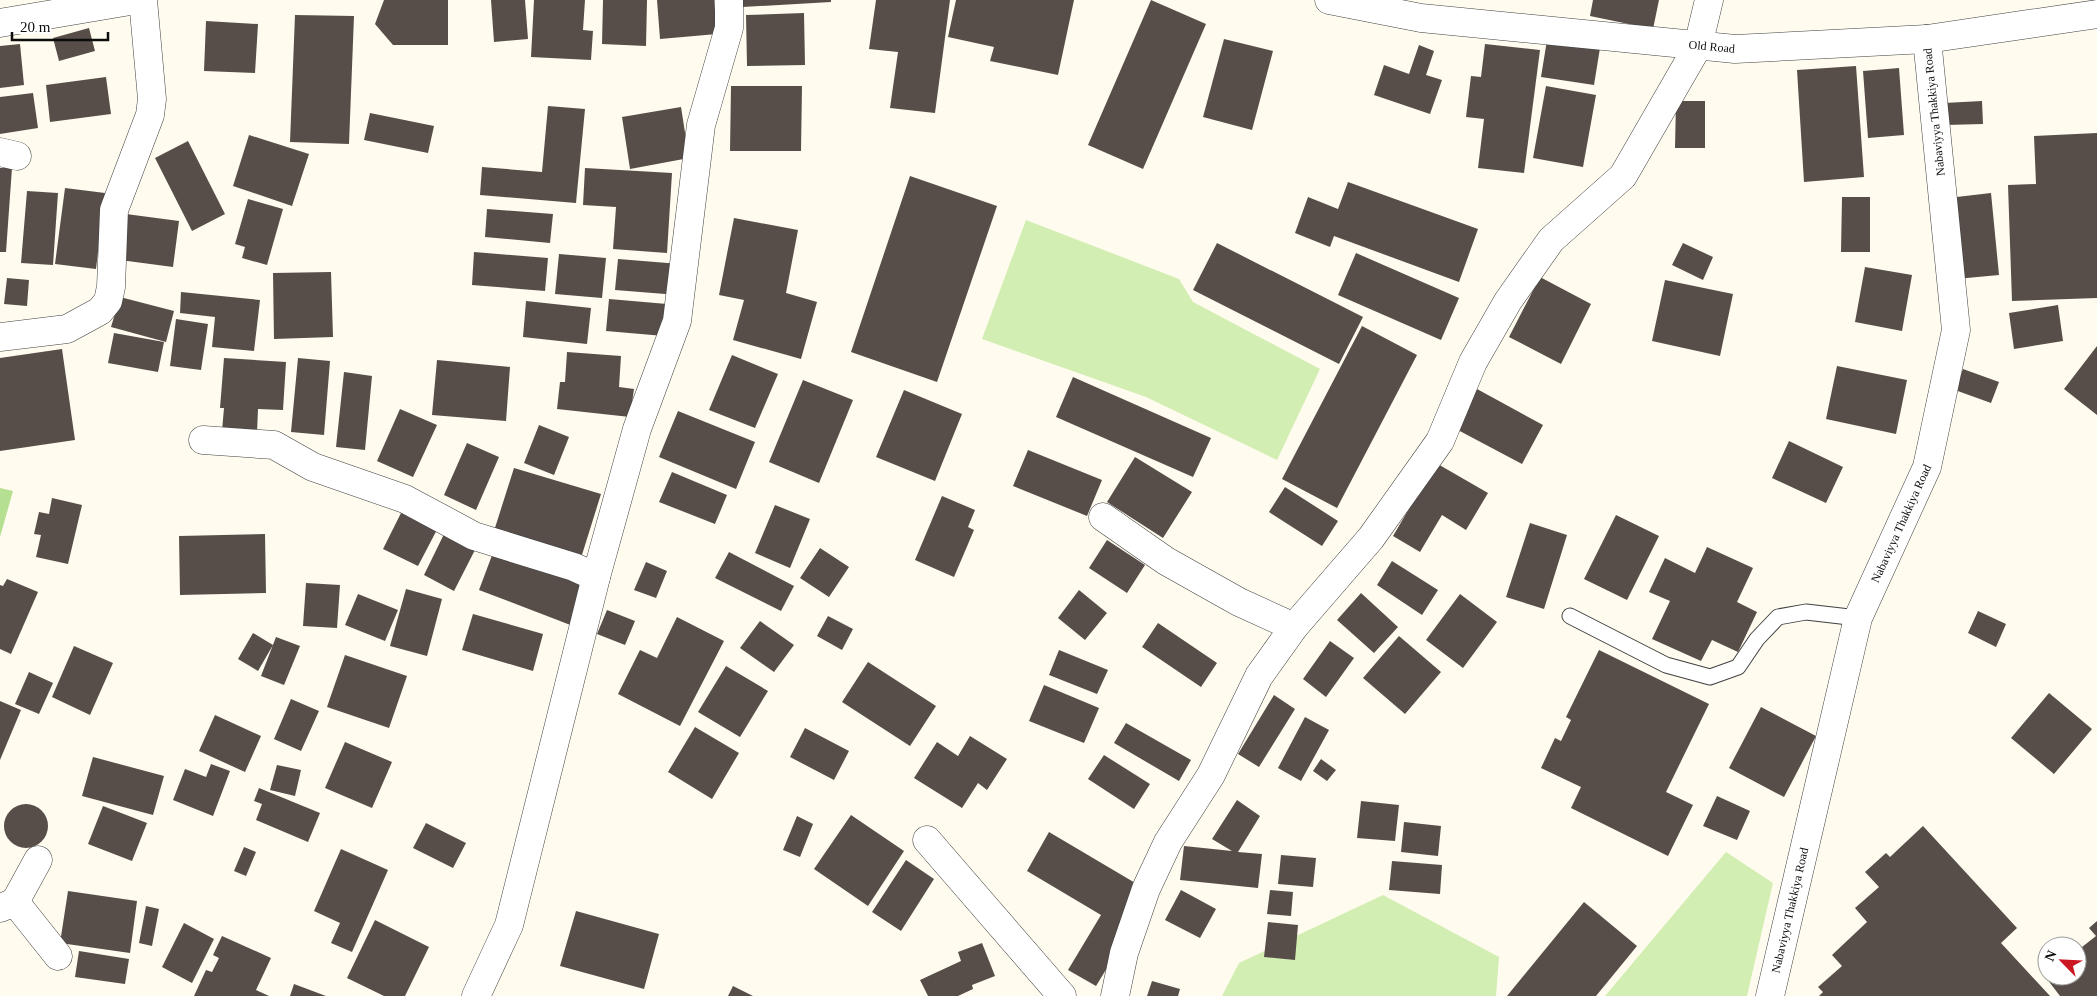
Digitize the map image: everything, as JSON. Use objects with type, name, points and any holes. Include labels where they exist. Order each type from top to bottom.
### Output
[{"type":"street","points":[[0,23],[136,0]]},
{"type":"street","points":[[0,337],[68,329],[100,311],[108,302],[111,287],[114,210],[150,115],[152,99],[143,0]]},
{"type":"street","points":[[476,996],[509,925],[596,577],[638,429],[677,321],[701,125],[729,28],[729,0]]},
{"type":"street","name":"Old Road","points":[[1329,0],[1421,9],[1698,46],[1735,49],[1927,39],[2097,14]]},
{"type":"street","points":[[1115,996],[1124,953],[1146,889],[1168,842],[1211,776],[1259,676],[1294,627],[1371,538],[1440,441],[1473,362],[1508,301],[1551,240],[1624,176],[1698,46],[1709,0]]},
{"type":"street","name":"Nabaviyya Thakkiya Road","points":[[1770,996],[1858,618],[1927,467],[1956,330],[1927,39]]},
{"type":"street","points":[[203,440],[274,445],[313,466],[405,499],[474,536],[574,567],[596,577]]},
{"type":"street","points":[[1103,517],[1166,561],[1239,602],[1294,627]]},
{"type":"street","points":[[926,840],[1062,996]]},
{"type":"street","points":[[38,860],[7,905],[58,956]]},
{"type":"lane","points":[[1570,616],[1666,665],[1710,677],[1738,667],[1757,639],[1778,617],[1806,612],[1858,618]]},
{"type":"green space","points":[[1026,220],[1179,279],[1193,302],[1320,369],[1277,460],[1146,397],[982,339]]},
{"type":"green space","points":[[0,488],[13,491],[0,537]]},
{"type":"green space","points":[[1726,852],[1773,883],[1747,996],[1605,996]]},
{"type":"green space","points":[[1383,895],[1499,957],[1496,996],[1222,996],[1239,963]]},
{"type":"building","points":[[384,0],[448,0],[448,45],[393,45],[375,24]]},
{"type":"building","points":[[491,0],[525,0],[528,39],[494,42]]},
{"type":"building","points":[[534,0],[585,0],[583,30],[593,31],[591,60],[531,57]]},
{"type":"building","points":[[603,0],[647,0],[646,46],[602,44]]},
{"type":"building","points":[[657,0],[714,0],[717,34],[660,39]]},
{"type":"building","points":[[742,0],[831,0],[831,2],[742,7]]},
{"type":"building","points":[[876,0],[950,0],[935,113],[890,108],[898,52],[869,49]]},
{"type":"building","points":[[956,0],[1074,0],[1058,75],[990,61],[994,47],[948,37]]},
{"type":"building","points":[[1151,0],[1206,24],[1143,169],[1088,145]]},
{"type":"building","points":[[1593,0],[1659,0],[1653,29],[1590,16]]},
{"type":"building","points":[[804,13],[805,65],[747,66],[746,15]]},
{"type":"building","points":[[295,15],[354,16],[349,144],[290,142]]},
{"type":"building","points":[[206,21],[258,24],[255,73],[204,71]]},
{"type":"building","points":[[89,28],[95,51],[59,61],[53,38]]},
{"type":"building","points":[[1224,39],[1273,51],[1252,130],[1203,117]]},
{"type":"building","points":[[1547,40],[1600,48],[1594,85],[1541,77]]},
{"type":"building","points":[[20,44],[24,85],[0,88],[0,46]]},
{"type":"building","points":[[1485,44],[1540,50],[1524,173],[1478,168],[1484,119],[1466,117],[1471,76],[1481,77]]},
{"type":"building","points":[[1419,45],[1434,51],[1426,75],[1442,80],[1430,114],[1374,95],[1384,65],[1409,74]]},
{"type":"building","points":[[1856,66],[1864,177],[1804,182],[1797,70]]},
{"type":"building","points":[[1899,68],[1904,135],[1868,138],[1863,71]]},
{"type":"building","points":[[106,77],[111,114],[50,122],[46,85]]},
{"type":"building","points":[[731,86],[802,86],[801,151],[730,151]]},
{"type":"building","points":[[1546,86],[1596,95],[1583,167],[1533,158]]},
{"type":"building","points":[[33,93],[38,128],[0,134],[0,97]]},
{"type":"building","points":[[1676,101],[1705,101],[1705,148],[1675,148]]},
{"type":"building","points":[[1982,101],[1983,124],[1945,125],[1944,103]]},
{"type":"building","points":[[548,106],[585,109],[576,203],[480,195],[482,167],[542,172]]},
{"type":"building","points":[[681,107],[689,158],[630,169],[622,117]]},
{"type":"building","points":[[370,113],[434,126],[428,153],[364,140]]},
{"type":"building","points":[[2097,133],[2097,298],[2012,301],[2008,185],[2036,184],[2034,136]]},
{"type":"building","points":[[249,135],[309,154],[292,206],[233,186]]},
{"type":"building","points":[[188,141],[225,214],[192,231],[155,158]]},
{"type":"building","points":[[0,168],[12,168],[6,252],[0,252]]},
{"type":"building","points":[[585,168],[672,173],[667,253],[613,249],[616,207],[583,205]]},
{"type":"building","points":[[910,176],[997,206],[937,382],[851,352]]},
{"type":"building","points":[[1348,182],[1478,229],[1459,282],[1334,236],[1330,247],[1295,233],[1308,197],[1338,209]]},
{"type":"building","points":[[65,188],[105,193],[96,269],[55,264]]},
{"type":"building","points":[[27,191],[58,193],[53,265],[21,263]]},
{"type":"building","points":[[1991,193],[1999,275],[1956,279],[1948,198]]},
{"type":"building","points":[[1842,197],[1870,197],[1870,252],[1841,252]]},
{"type":"building","points":[[248,199],[283,209],[267,265],[242,258],[245,247],[235,244]]},
{"type":"building","points":[[487,209],[553,214],[550,243],[485,237]]},
{"type":"building","points":[[126,214],[179,221],[173,267],[120,260]]},
{"type":"building","points":[[734,218],[798,230],[786,293],[817,302],[801,359],[733,340],[744,300],[719,295]]},
{"type":"building","points":[[1217,243],[1363,317],[1339,364],[1193,290]]},
{"type":"building","points":[[1683,243],[1713,257],[1703,280],[1672,265]]},
{"type":"building","points":[[474,252],[548,258],[545,291],[472,285]]},
{"type":"building","points":[[1356,253],[1459,298],[1441,340],[1338,295]]},
{"type":"building","points":[[559,254],[606,258],[602,298],[555,294]]},
{"type":"building","points":[[618,259],[680,264],[678,295],[615,290]]},
{"type":"building","points":[[1865,267],[1912,275],[1902,331],[1855,322]]},
{"type":"building","points":[[331,272],[333,337],[274,339],[273,273]]},
{"type":"building","points":[[1540,277],[1591,304],[1561,364],[1509,337]]},
{"type":"building","points":[[7,278],[29,280],[27,306],[4,304]]},
{"type":"building","points":[[1665,280],[1733,294],[1720,356],[1652,341]]},
{"type":"building","points":[[181,292],[260,300],[254,351],[212,347],[215,317],[180,313]]},
{"type":"building","points":[[120,297],[174,311],[166,342],[111,327]]},
{"type":"building","points":[[609,299],[667,304],[664,336],[606,331]]},
{"type":"building","points":[[526,301],[591,308],[587,344],[523,337]]},
{"type":"building","points":[[2058,305],[2063,341],[2014,349],[2009,313]]},
{"type":"building","points":[[176,319],[208,324],[201,370],[170,366]]},
{"type":"building","points":[[1362,326],[1417,355],[1337,508],[1282,479]]},
{"type":"building","points":[[114,333],[164,342],[158,372],[108,363]]},
{"type":"building","points":[[2097,346],[2097,415],[2064,389]]},
{"type":"building","points":[[62,349],[75,440],[0,451],[0,358]]},
{"type":"building","points":[[567,352],[621,356],[619,387],[634,389],[630,417],[557,409],[560,382],[565,382]]},
{"type":"building","points":[[732,355],[778,374],[755,428],[709,410]]},
{"type":"building","points":[[224,358],[286,362],[283,410],[258,409],[257,433],[222,431],[224,408],[220,408]]},
{"type":"building","points":[[298,358],[330,361],[324,435],[291,432]]},
{"type":"building","points":[[437,360],[510,367],[506,421],[432,415]]},
{"type":"building","points":[[1837,366],[1907,380],[1896,434],[1826,419]]},
{"type":"building","points":[[1963,369],[1999,382],[1991,403],[1955,390]]},
{"type":"building","points":[[344,372],[372,376],[365,450],[336,447]]},
{"type":"building","points":[[1073,377],[1211,438],[1193,477],[1056,417]]},
{"type":"building","points":[[803,380],[853,400],[819,483],[769,462]]},
{"type":"building","points":[[1477,389],[1543,425],[1522,464],[1456,429]]},
{"type":"building","points":[[904,390],[962,414],[935,481],[876,457]]},
{"type":"building","points":[[400,409],[437,425],[413,477],[377,461]]},
{"type":"building","points":[[678,411],[755,442],[736,489],[659,457]]},
{"type":"building","points":[[539,425],[569,437],[554,475],[524,463]]},
{"type":"building","points":[[1789,441],[1843,467],[1826,503],[1772,478]]},
{"type":"building","points":[[467,443],[499,457],[476,510],[444,495]]},
{"type":"building","points":[[1028,450],[1102,480],[1087,516],[1013,486]]},
{"type":"building","points":[[1135,457],[1192,492],[1163,538],[1107,502]]},
{"type":"building","points":[[1436,463],[1488,493],[1466,530],[1442,515],[1420,552],[1393,536]]},
{"type":"building","points":[[514,468],[601,494],[581,558],[494,531]]},
{"type":"building","points":[[672,472],[727,495],[715,524],[659,502]]},
{"type":"building","points":[[1285,487],[1338,521],[1322,546],[1269,512]]},
{"type":"building","points":[[942,496],[975,510],[968,527],[974,530],[954,577],[915,560]]},
{"type":"building","points":[[52,498],[82,505],[68,564],[36,557],[41,535],[34,534],[39,512],[49,514]]},
{"type":"building","points":[[405,505],[441,522],[418,566],[383,549]]},
{"type":"building","points":[[775,505],[810,519],[790,568],[755,553]]},
{"type":"building","points":[[1616,515],[1659,536],[1627,600],[1584,579]]},
{"type":"building","points":[[1530,523],[1567,535],[1544,609],[1506,597]]},
{"type":"building","points":[[446,530],[477,546],[454,591],[424,575]]},
{"type":"building","points":[[265,534],[266,593],[180,595],[179,536]]},
{"type":"building","points":[[1107,540],[1145,565],[1127,593],[1089,568]]},
{"type":"building","points":[[1707,547],[1753,568],[1737,602],[1757,612],[1738,652],[1712,640],[1701,661],[1652,639],[1670,601],[1649,592],[1665,558],[1695,573]]},
{"type":"building","points":[[820,548],[849,567],[829,597],[800,578]]},
{"type":"building","points":[[494,550],[588,585],[573,626],[479,590]]},
{"type":"building","points":[[729,552],[794,586],[781,611],[715,578]]},
{"type":"building","points":[[1392,561],[1438,590],[1422,615],[1377,585]]},
{"type":"building","points":[[646,562],[667,571],[656,598],[634,590]]},
{"type":"building","points":[[7,579],[38,592],[11,654],[0,649],[0,585],[3,586]]},
{"type":"building","points":[[306,583],[340,585],[337,628],[303,626]]},
{"type":"building","points":[[406,589],[442,599],[427,656],[390,646]]},
{"type":"building","points":[[1079,590],[1107,613],[1085,640],[1058,618]]},
{"type":"building","points":[[1361,593],[1398,627],[1374,653],[1337,620]]},
{"type":"building","points":[[358,594],[398,610],[385,641],[345,625]]},
{"type":"building","points":[[1460,594],[1497,622],[1463,668],[1426,640]]},
{"type":"building","points":[[607,610],[635,621],[625,645],[597,634]]},
{"type":"building","points":[[1978,611],[2006,624],[1996,647],[1968,633]]},
{"type":"building","points":[[473,614],[543,634],[533,671],[462,650]]},
{"type":"building","points":[[828,616],[853,629],[842,650],[817,636]]},
{"type":"building","points":[[677,617],[724,641],[680,726],[618,694],[640,650],[657,658]]},
{"type":"building","points":[[760,621],[794,645],[774,672],[740,648]]},
{"type":"building","points":[[1158,623],[1217,663],[1201,687],[1142,647]]},
{"type":"building","points":[[253,633],[273,645],[258,671],[238,659]]},
{"type":"building","points":[[1399,636],[1441,672],[1405,714],[1363,678]]},
{"type":"building","points":[[276,637],[300,646],[284,685],[261,676]]},
{"type":"building","points":[[1330,641],[1354,658],[1326,697],[1303,679]]},
{"type":"building","points":[[74,646],[113,663],[90,715],[52,697]]},
{"type":"building","points":[[1059,650],[1108,670],[1097,694],[1049,675]]},
{"type":"building","points":[[1599,650],[1709,704],[1666,792],[1693,805],[1668,856],[1571,808],[1581,787],[1541,768],[1555,738],[1561,741],[1571,720],[1566,717]]},
{"type":"building","points":[[345,655],[407,676],[389,728],[327,707]]},
{"type":"building","points":[[868,662],[936,706],[910,746],[842,702]]},
{"type":"building","points":[[726,666],[768,691],[740,737],[698,712]]},
{"type":"building","points":[[29,672],[53,683],[39,714],[15,704]]},
{"type":"building","points":[[1044,685],[1099,708],[1084,743],[1029,721]]},
{"type":"building","points":[[2049,693],[2092,729],[2054,774],[2011,738]]},
{"type":"building","points":[[1274,695],[1295,709],[1259,767],[1238,754]]},
{"type":"building","points":[[291,699],[319,711],[301,751],[274,739]]},
{"type":"building","points":[[0,701],[21,710],[0,760]]},
{"type":"building","points":[[1761,707],[1816,736],[1784,797],[1729,768]]},
{"type":"building","points":[[215,715],[261,736],[245,772],[199,751]]},
{"type":"building","points":[[1305,717],[1329,730],[1301,781],[1278,768]]},
{"type":"building","points":[[1126,723],[1191,760],[1179,781],[1114,743]]},
{"type":"building","points":[[695,727],[739,753],[712,799],[668,772]]},
{"type":"building","points":[[805,728],[849,751],[834,780],[790,757]]},
{"type":"building","points":[[970,736],[1007,759],[987,790],[978,783],[962,808],[914,778],[937,742],[958,756]]},
{"type":"building","points":[[345,742],[392,762],[372,808],[325,788]]},
{"type":"building","points":[[1104,755],[1150,784],[1134,809],[1088,779]]},
{"type":"building","points":[[93,757],[164,776],[153,815],[82,796]]},
{"type":"building","points":[[1321,759],[1336,770],[1327,781],[1313,771]]},
{"type":"building","points":[[211,764],[230,771],[213,816],[173,800],[185,769],[206,777]]},
{"type":"building","points":[[277,765],[301,770],[295,796],[270,790]]},
{"type":"building","points":[[259,788],[320,813],[308,842],[256,820],[262,804],[254,801]]},
{"type":"building","points":[[1717,796],[1750,811],[1737,840],[1703,826]]},
{"type":"building","points":[[1237,800],[1260,816],[1238,852],[1262,854],[1258,888],[1180,880],[1184,846],[1232,851],[1212,839]]},
{"type":"building","points":[[1361,801],[1399,805],[1395,841],[1357,838]]},
{"type":"building","points":[[26,804],[38,808],[44,814],[48,826],[44,838],[38,844],[26,848],[14,844],[8,838],[4,826],[8,814],[14,808]]},
{"type":"building","points":[[103,806],[147,823],[132,861],[88,844]]},
{"type":"building","points":[[851,815],[904,851],[868,906],[814,869]]},
{"type":"building","points":[[797,816],[813,824],[800,857],[783,850]]},
{"type":"building","points":[[1404,822],[1441,826],[1438,856],[1401,852]]},
{"type":"building","points":[[426,823],[466,843],[453,868],[413,848]]},
{"type":"building","points":[[1923,826],[2017,928],[2001,943],[2037,982],[2037,986],[2041,986],[2050,996],[1819,996],[1823,992],[1818,987],[1842,966],[1832,955],[1867,922],[1855,908],[1879,887],[1865,872],[1886,853],[1890,857]]},
{"type":"building","points":[[1049,832],[1142,887],[1118,926],[1129,932],[1096,986],[1068,970],[1101,915],[1027,871]]},
{"type":"building","points":[[244,847],[256,852],[246,876],[234,871]]},
{"type":"building","points":[[341,849],[388,870],[352,952],[331,943],[340,923],[314,911]]},
{"type":"building","points":[[1281,855],[1316,858],[1313,887],[1278,884]]},
{"type":"building","points":[[906,860],[934,879],[901,931],[872,912]]},
{"type":"building","points":[[1392,861],[1442,865],[1440,894],[1389,890]]},
{"type":"building","points":[[1181,890],[1216,909],[1200,938],[1165,920]]},
{"type":"building","points":[[1270,890],[1293,892],[1291,916],[1267,914]]},
{"type":"building","points":[[68,891],[137,901],[130,953],[60,943]]},
{"type":"building","points":[[1584,902],[1637,946],[1596,996],[1507,996]]},
{"type":"building","points":[[146,906],[159,909],[152,946],[139,943]]},
{"type":"building","points":[[576,911],[659,934],[644,989],[560,966]]},
{"type":"building","points":[[375,920],[429,947],[405,996],[384,996],[347,978]]},
{"type":"building","points":[[2097,921],[2097,996],[2060,996],[2052,986],[2087,986],[2087,943],[2096,936],[2089,928]]},
{"type":"building","points":[[1268,922],[1298,925],[1295,960],[1264,957]]},
{"type":"building","points":[[184,923],[214,939],[192,983],[162,967]]},
{"type":"building","points":[[222,936],[271,958],[256,990],[269,996],[194,996],[206,970],[212,972],[219,958],[213,955]]},
{"type":"building","points":[[982,943],[995,976],[972,985],[973,989],[958,996],[928,996],[920,980],[961,961],[958,952]]},
{"type":"building","points":[[79,951],[129,959],[125,984],[75,977]]},
{"type":"building","points":[[1152,981],[1180,989],[1178,996],[1147,996]]},
{"type":"building","points":[[294,984],[326,996],[290,996]]},
{"type":"building","points":[[733,986],[753,996],[728,996]]}]
